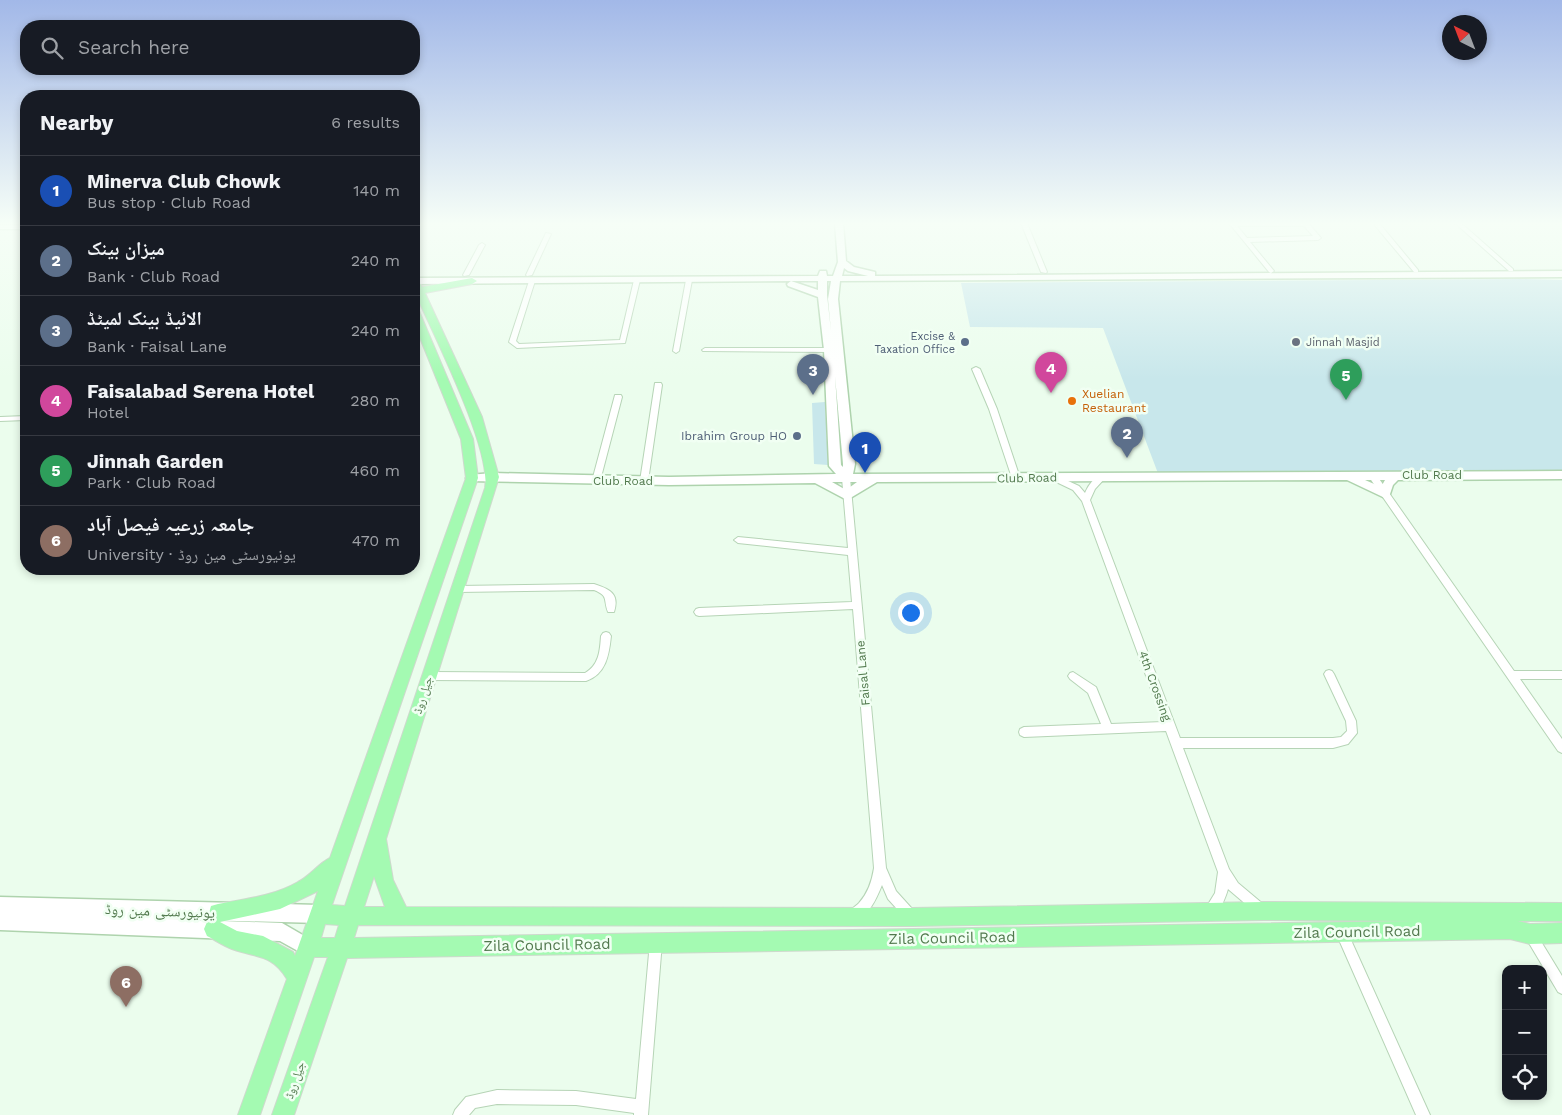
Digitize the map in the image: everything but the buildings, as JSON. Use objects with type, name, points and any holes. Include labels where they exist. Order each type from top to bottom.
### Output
[{"type":"main road","points":[[420,275],[469,278],[822,276],[836,280],[940,275]]},
{"type":"main road","name":"Faisal Lane","points":[[838,275],[833,299],[849,464],[846,478]]},
{"type":"main road","points":[[868,275],[873,277]]},
{"type":"main road","points":[[836,280],[873,277],[1144,275]]},
{"type":"main road","points":[[531,278],[770,280],[822,276]]},
{"type":"main road","name":"Faisal Lane","points":[[822,276],[822,295],[829,350],[835,466],[846,478]]},
{"type":"main road","points":[[420,283],[469,278]]},
{"type":"main road","points":[[770,280],[802,287],[822,295]]},
{"type":"main road","points":[[420,294],[476,417],[493,477]]},
{"type":"main road","name":"جیل روڈ","points":[[249,1115],[472,478],[468,439],[420,325]]},
{"type":"main road","points":[[1345,475],[1366,483],[1385,494],[1388,484],[1396,476]]},
{"type":"main road","name":"Club Road","points":[[472,478],[644,481],[846,478],[1562,475]]},
{"type":"main road","name":"جیل روڈ","points":[[283,1115],[341,948],[493,477]]},
{"type":"main road","points":[[817,479],[847,496],[860,485],[877,478]]},
{"type":"main road","points":[[377,834],[379,863],[388,895],[401,916]]},
{"type":"main road","points":[[297,977],[286,959],[263,946],[234,940],[216,921],[293,897],[323,878],[337,862]]},
{"type":"main road","name":"یونیورسٹی مین روڈ","points":[[0,906],[216,921],[282,932],[308,947]]},
{"type":"main road","name":"Zila Council Road","points":[[319,914],[350,916],[912,917],[1264,911],[1562,912]]},
{"type":"main road","name":"یونیورسٹی مین روڈ","points":[[0,921],[216,921],[319,914]]},
{"type":"main road","name":"Zila Council Road","points":[[308,947],[1510,929],[1530,934],[1562,933]]},
{"type":"street","points":[[532,275],[512,342],[517,346],[623,342],[637,280]]},
{"type":"street","points":[[676,351],[688,280]]},
{"type":"street","points":[[705,350],[829,350]]},
{"type":"street","points":[[976,369],[993,409],[1016,478]]},
{"type":"street","points":[[644,481],[658,385]]},
{"type":"street","points":[[596,481],[618,397]]},
{"type":"street","points":[[0,419],[20,418]]},
{"type":"street","points":[[1372,475],[1514,675],[1562,748]]},
{"type":"street","points":[[1052,477],[1076,488],[1086,500],[1091,488],[1102,477]]},
{"type":"street","name":"Faisal Lane","points":[[846,478],[880,868],[892,895],[912,917]]},
{"type":"street","name":"4th Crossing","points":[[1086,500],[1224,872],[1234,887],[1248,901],[1264,911]]},
{"type":"street","points":[[738,540],[852,552]]},
{"type":"street","points":[[458,589],[594,587],[605,591],[610,596],[611,609]]},
{"type":"street","points":[[699,612],[856,605]]},
{"type":"street","points":[[429,676],[586,677],[596,673],[602,661],[606,636]]},
{"type":"street","points":[[1176,743],[1344,741],[1352,733],[1351,721],[1329,674]]},
{"type":"street","points":[[1514,675],[1562,675]]},
{"type":"street","points":[[1074,676],[1092,690],[1108,729]]},
{"type":"street","points":[[1024,732],[1170,726]]},
{"type":"street","name":"Faisal Lane","points":[[851,917],[867,902],[874,892],[880,868]]},
{"type":"street","name":"4th Crossing","points":[[1209,912],[1218,902],[1224,888],[1224,872]]},
{"type":"street","points":[[1342,933],[1423,1115]]},
{"type":"street","points":[[1530,934],[1562,988]]},
{"type":"street","points":[[460,1115],[471,1102],[497,1097],[576,1098],[642,1111],[656,942]]},
{"type":"shaded area","points":[[1562,280],[1562,471],[1159,476],[1103,328],[970,327],[961,283]]},
{"type":"shaded area","points":[[825,402],[828,465],[814,464],[812,403]]},
{"type":"place","name":"Excise & Taxation Office","points":[[965,342]]},
{"type":"place","name":"Jinnah Masjid","points":[[1296,342]]},
{"type":"place","name":"Faisalabad Serena Hotel","points":[[1051,393]]},
{"type":"place","name":"الائیڈ بینک لمیٹڈ","points":[[813,395]]},
{"type":"place","name":"Jinnah Garden","points":[[1346,400]]},
{"type":"place","name":"Xuelian Restaurant","points":[[1072,401]]},
{"type":"place","name":"Ibrahim Group HO","points":[[797,436]]},
{"type":"place","name":"میزان بینک","points":[[1127,458]]},
{"type":"place","name":"Minerva Club Chowk","points":[[865,473]]},
{"type":"place","name":"جامعہ زرعیہ فیصل آباد","points":[[126,1007]]}]
